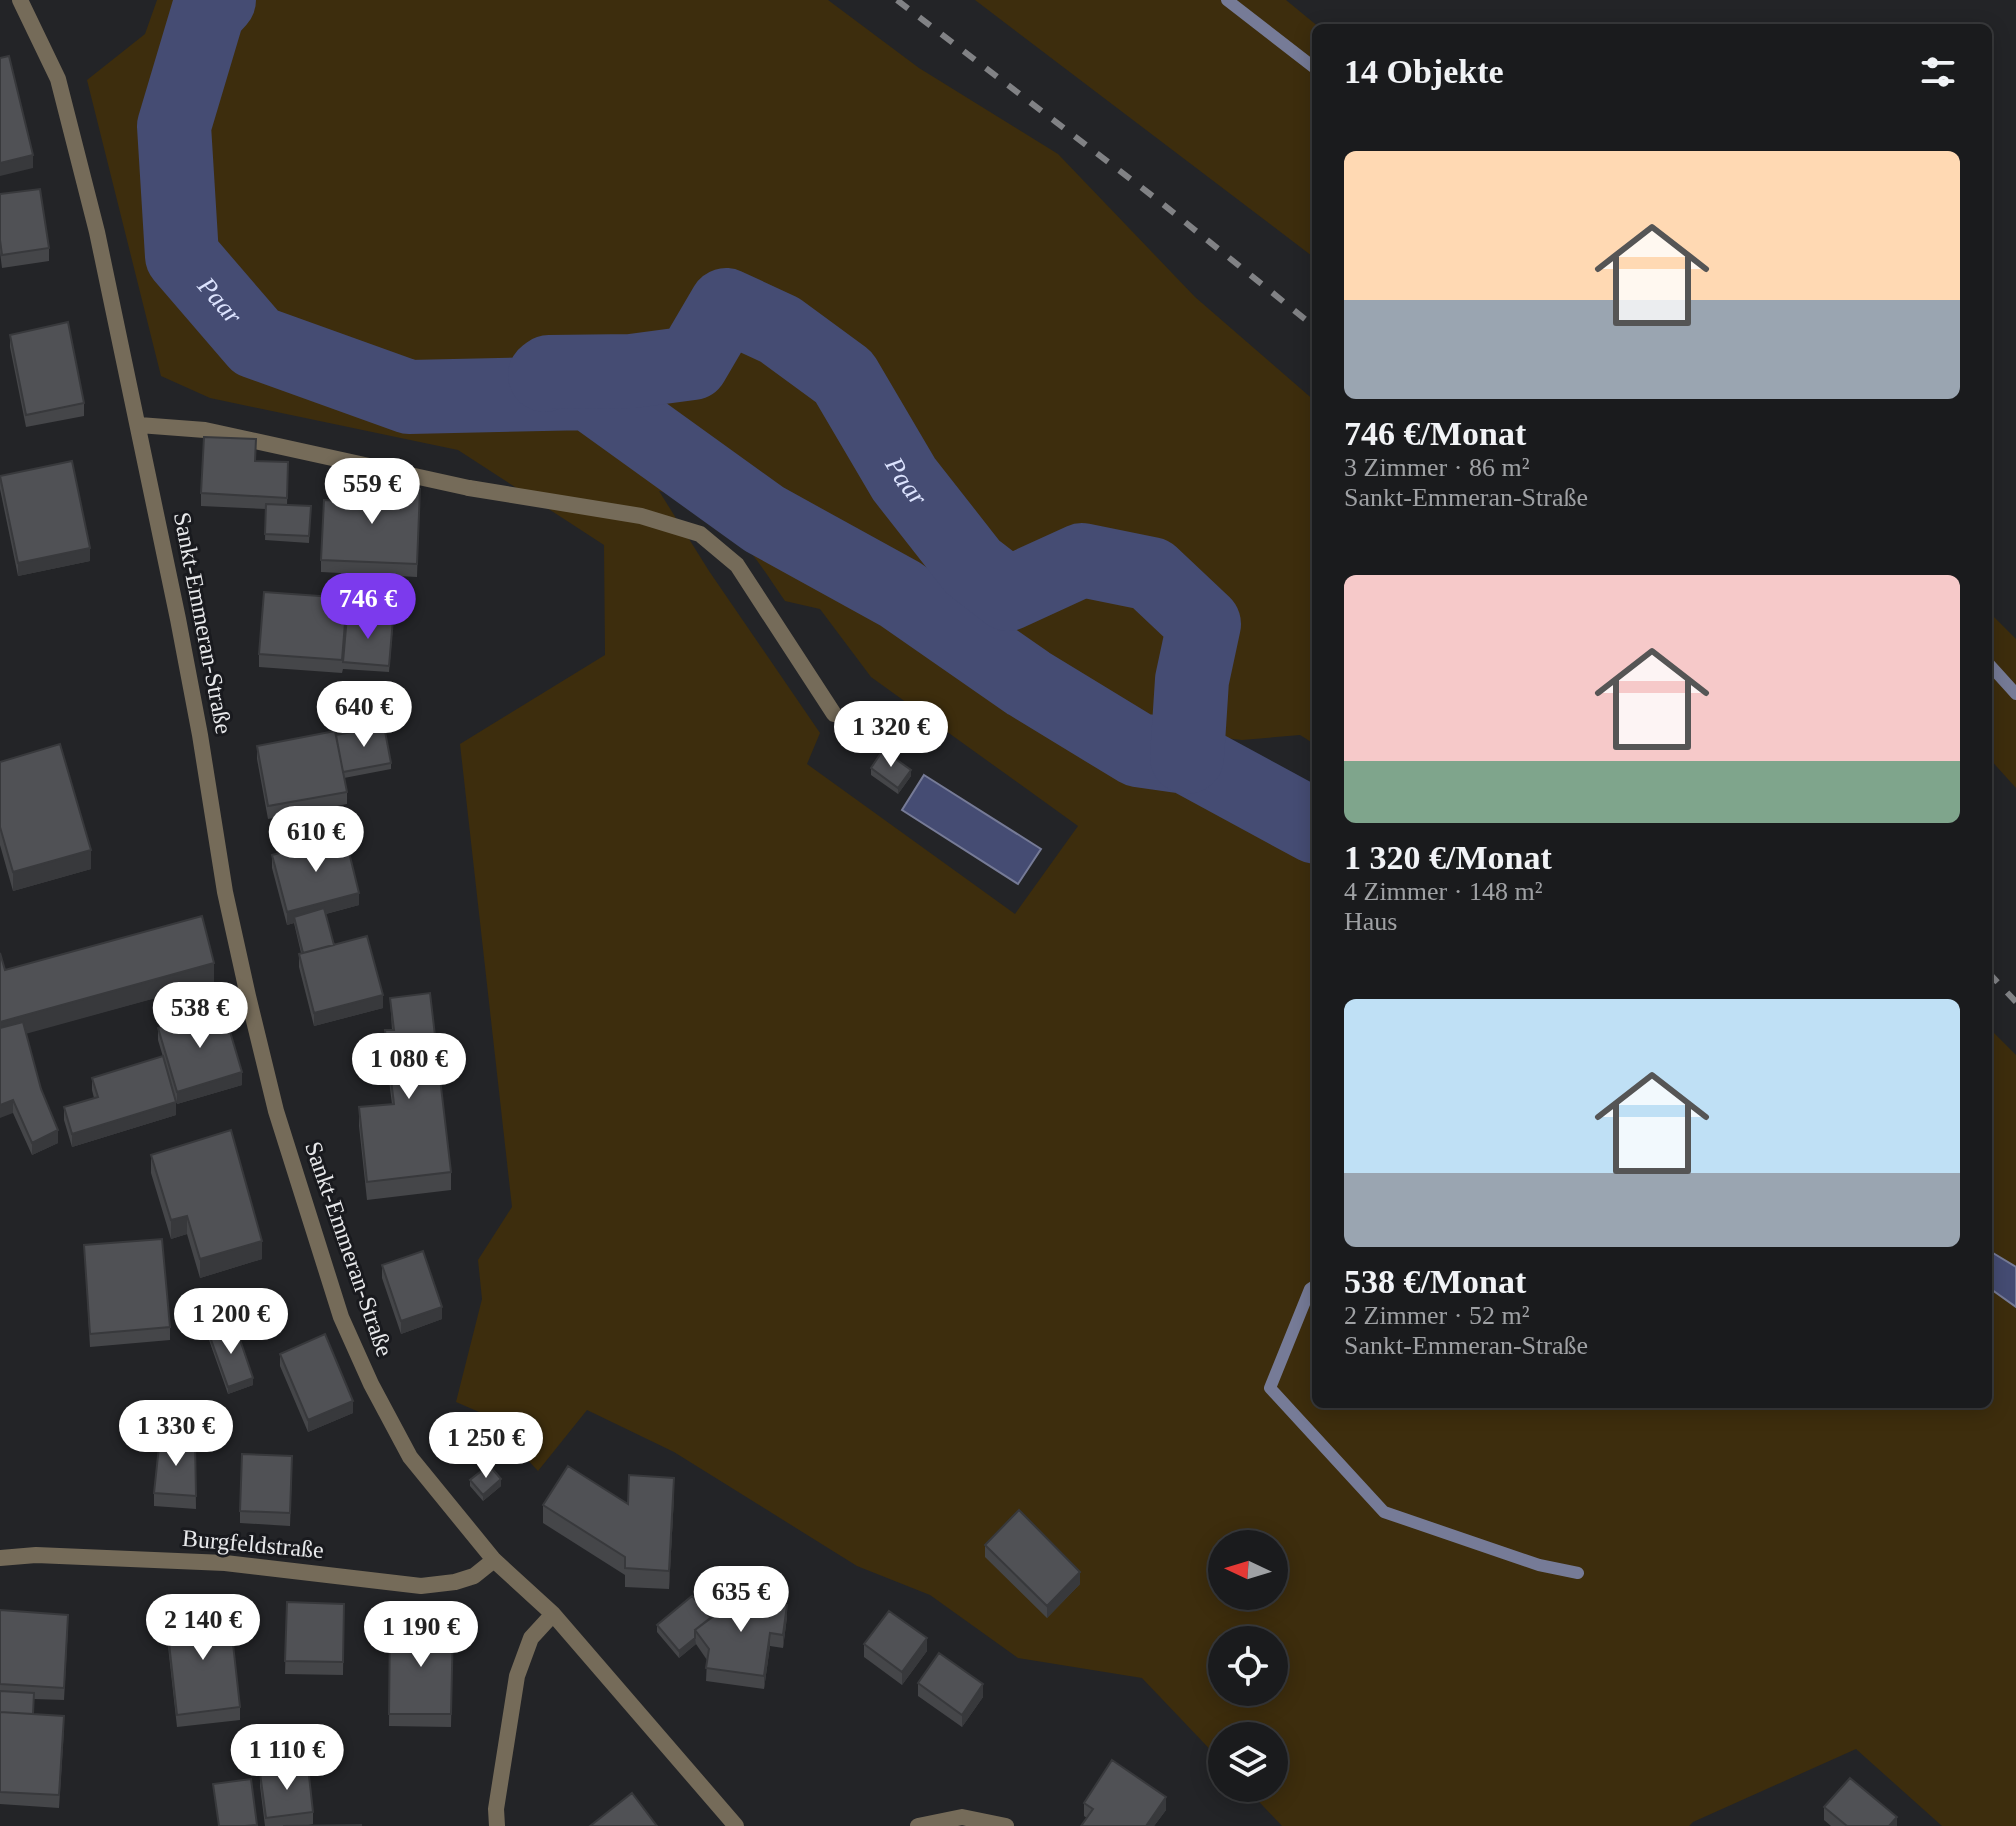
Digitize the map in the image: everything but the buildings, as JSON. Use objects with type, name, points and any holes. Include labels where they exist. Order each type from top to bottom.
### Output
[{"type":"street","name":"Sankt-Emmeran-Straße","points":[[20,0],[58,79],[97,232],[139,425],[200,735],[225,892],[273,1099],[341,1317],[371,1384],[410,1457],[494,1560],[553,1614],[736,1826]]},
{"type":"street","points":[[139,425],[205,430],[469,488],[641,516],[700,534],[737,565],[834,714]]},
{"type":"street","name":"Burgfeldstraße","points":[[0,1558],[36,1555],[225,1563],[421,1586],[474,1576],[494,1560]]},
{"type":"street","points":[[497,1826],[498,1795],[517,1676],[531,1638],[553,1614]]},
{"type":"street","points":[[918,1826],[962,1817],[1006,1826]]},
{"type":"shaded area","points":[[157,0],[828,0],[919,68],[1058,154],[1195,297],[1312,399],[1312,742],[1300,735],[1242,740],[1180,733],[1152,740],[1312,842],[1312,1408],[1992,1408],[1992,1290],[2016,1307],[2016,1826],[1942,1826],[1856,1749],[1689,1826],[1282,1826],[1259,1802],[1288,1802],[1288,1722],[1208,1722],[1208,1747],[1142,1678],[1018,1658],[930,1595],[857,1566],[674,1452],[587,1410],[538,1471],[486,1415],[456,1402],[482,1299],[478,1260],[512,1207],[460,744],[605,655],[604,545],[458,450],[210,398],[161,376],[87,80],[145,34]],"holes":[[[659,491],[701,507],[747,547],[785,601],[820,609],[871,677],[1078,826],[1015,914],[807,764],[820,733],[709,571]]]},
{"type":"shaded area","points":[[975,0],[1286,0],[1315,24],[1312,24],[1312,256]]},
{"type":"shaded area","points":[[1992,615],[2016,639],[2016,788],[1992,761]]},
{"type":"shaded area","points":[[1992,1031],[2016,1055],[2016,1267],[1992,1252]]},
{"type":"water","points":[[1104,708],[1151,739],[1196,745],[1312,811],[1312,843],[1150,771],[1085,756]]},
{"type":"water","points":[[924,775],[1041,849],[1018,884],[902,810]]},
{"type":"water","points":[[1992,1252],[2016,1267],[2016,1307],[1992,1290]]},
{"type":"waterway","name":"Paar","points":[[219,0],[208,12],[174,126],[182,256],[256,342],[409,397],[589,393],[764,519],[900,594],[1028,683],[1138,750],[1187,757],[1312,825]]},
{"type":"waterway","points":[[1227,0],[1312,66]]},
{"type":"waterway","name":"Paar","points":[[545,375],[549,372],[632,371],[692,363],[726,305],[780,330],[844,377],[904,479],[973,567],[1008,594],[1082,560],[1151,574],[1204,624],[1192,680],[1187,757]]},
{"type":"waterway","points":[[1992,667],[2016,694]]},
{"type":"waterway","points":[[1312,1288],[1270,1388],[1384,1512],[1539,1565],[1578,1573]]},
{"type":"railway","points":[[897,0],[1159,201],[1312,325]]},
{"type":"railway","points":[[1992,976],[2016,1002]]}]
